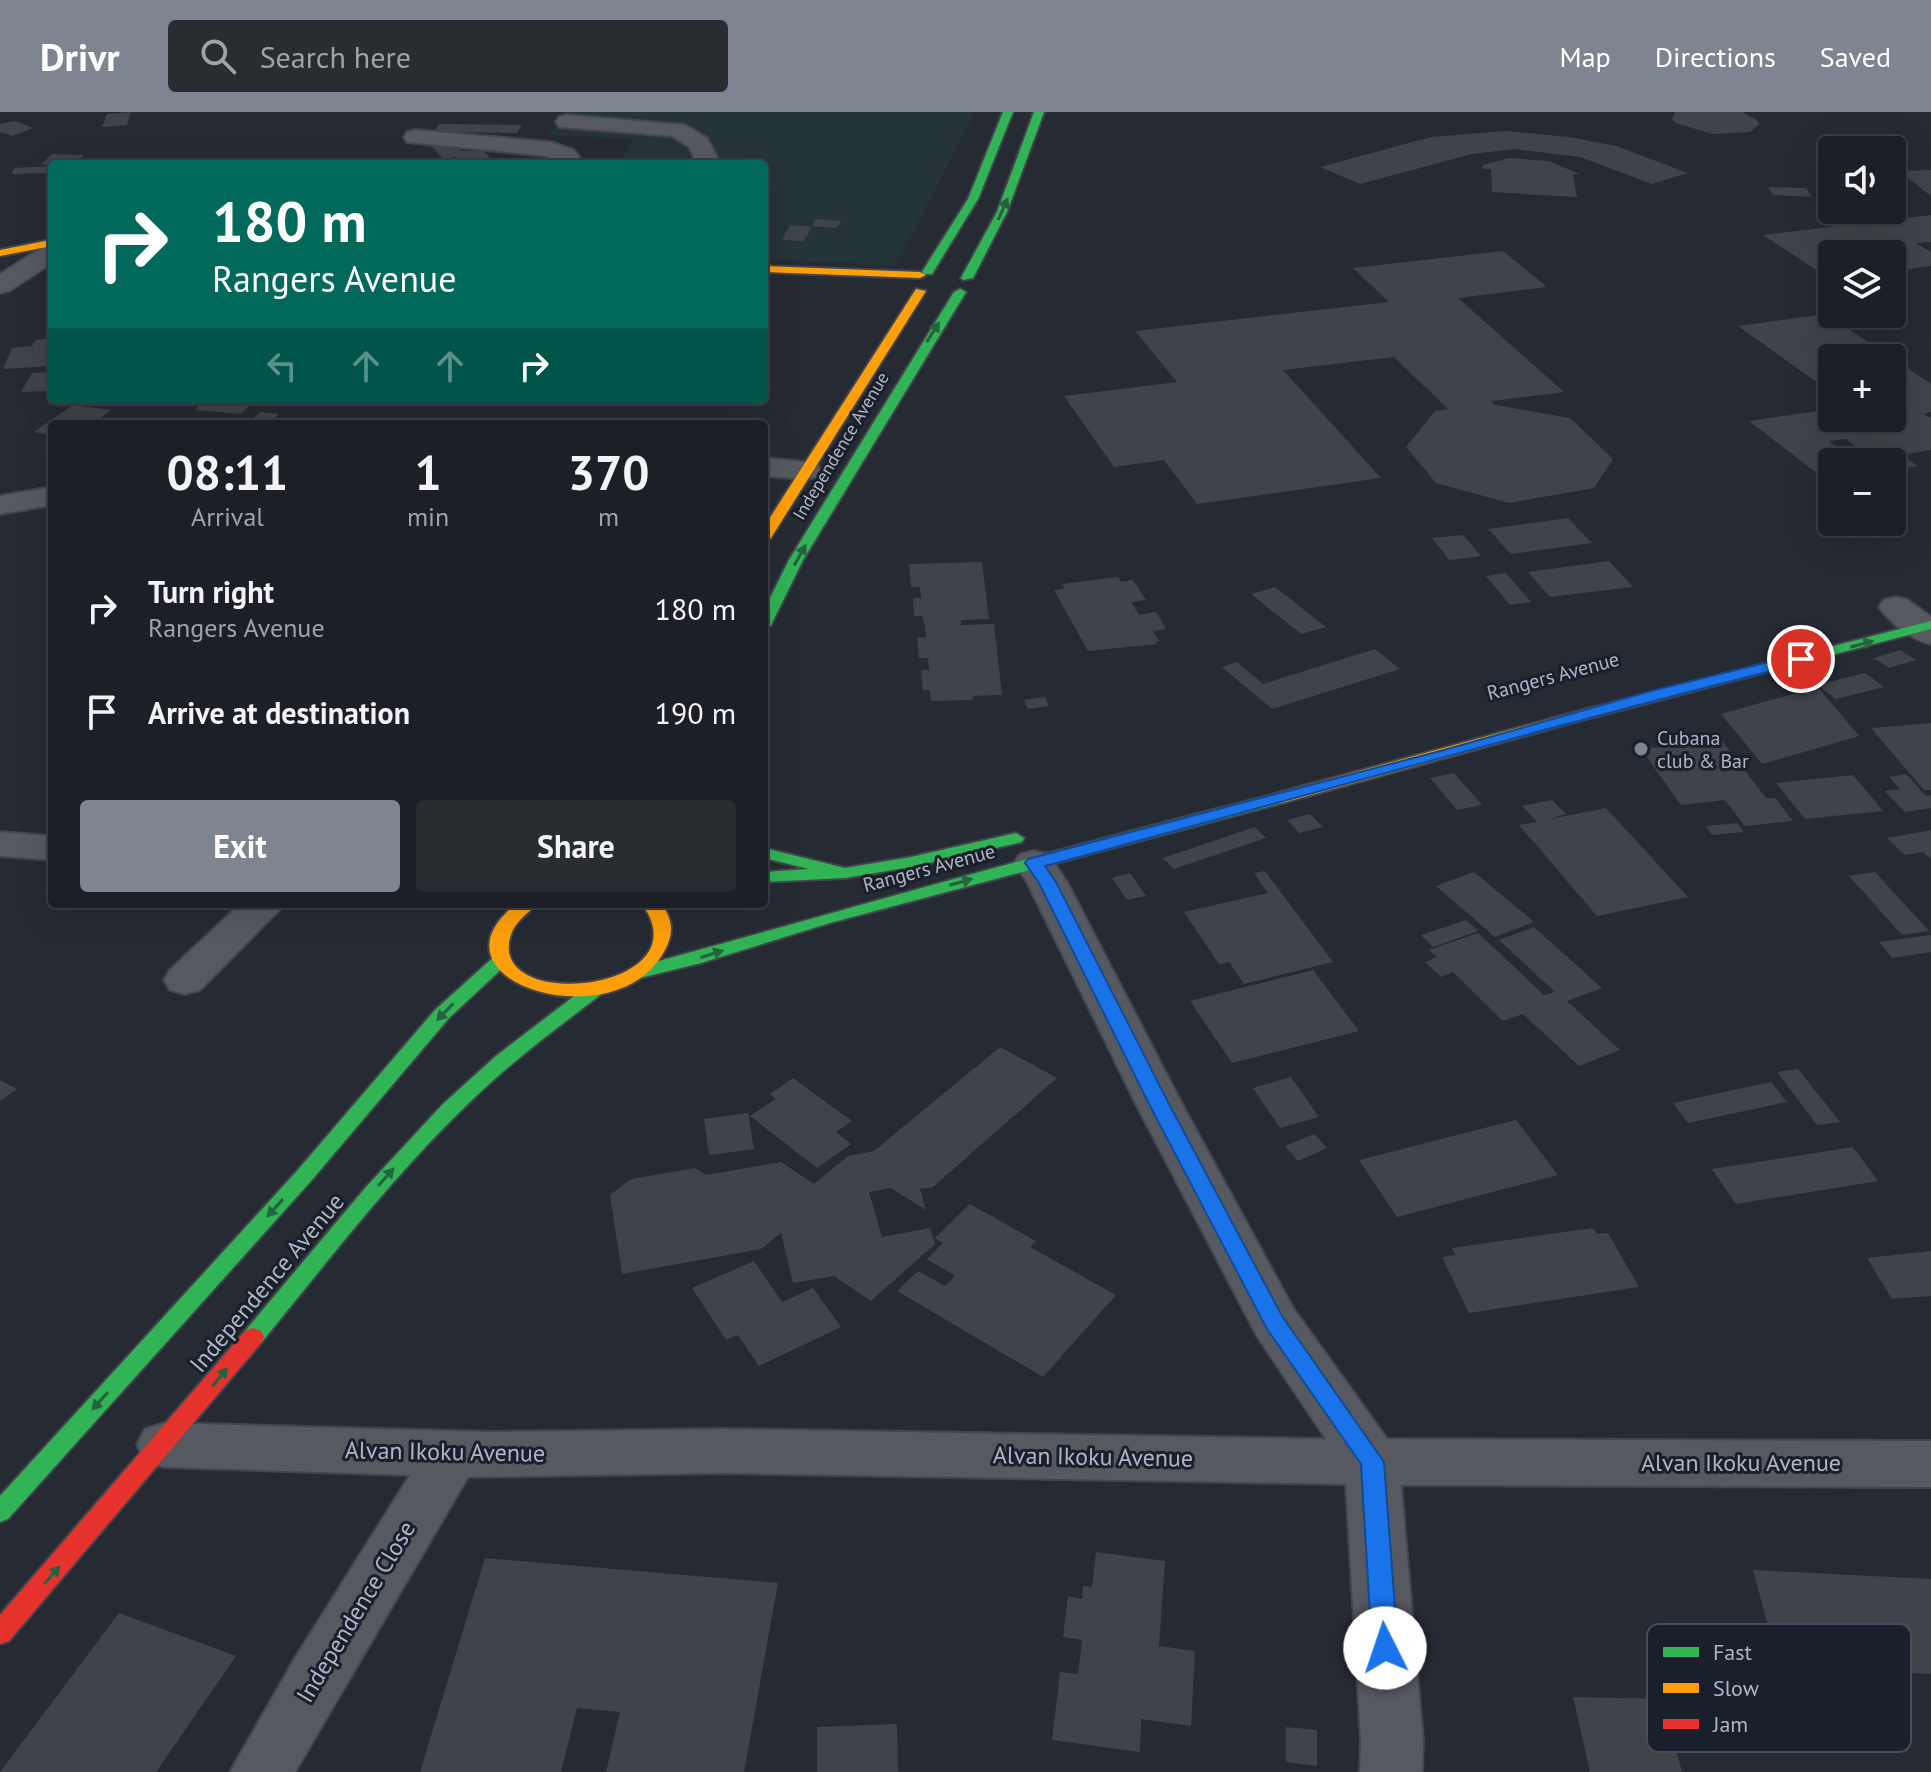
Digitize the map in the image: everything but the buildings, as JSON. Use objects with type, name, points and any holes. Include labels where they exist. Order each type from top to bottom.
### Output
[{"type":"main road","name":"Independence Avenue","points":[[768,532],[973,199],[1008,112]]},
{"type":"main road","name":"Independence Avenue","points":[[768,617],[796,560],[859,453],[964,285],[1002,212],[1039,112]]},
{"type":"main road","points":[[0,253],[48,243]]},
{"type":"main road","points":[[768,269],[921,282]]},
{"type":"main road","points":[[768,280],[921,282],[951,272],[964,285]]},
{"type":"main road","name":"Rangers Avenue","points":[[597,988],[636,973],[695,959],[824,919],[1038,847],[1450,753],[1660,694],[1913,617]]},
{"type":"main road","name":"Rangers Avenue","points":[[768,877],[845,873],[1038,847]]},
{"type":"main road","points":[[768,854],[845,873]]},
{"type":"main road","points":[[517,908],[502,931],[499,950],[515,975],[537,986],[566,991],[597,988]]},
{"type":"main road","points":[[636,973],[654,958],[663,941],[664,924],[654,908]]},
{"type":"main road","name":"Independence Avenue","points":[[0,1512],[304,1176],[442,1014],[502,959]]},
{"type":"main road","name":"Independence Avenue","points":[[0,1633],[164,1445],[390,1172],[452,1107],[524,1044],[597,988]]},
{"type":"street","points":[[567,122],[677,130],[699,143],[707,160]]},
{"type":"street","points":[[415,137],[550,149],[566,155],[570,160]]},
{"type":"street","points":[[0,285],[48,245]]},
{"type":"street","points":[[768,467],[806,470]]},
{"type":"street","points":[[0,505],[48,497]]},
{"type":"street","points":[[0,844],[48,848]]},
{"type":"street","points":[[1038,847],[1047,882],[1159,1104],[1275,1322],[1372,1462],[1392,1741],[1391,1772]]},
{"type":"street","points":[[185,980],[260,908]]},
{"type":"street","name":"Alvan Ikoku Avenue","points":[[164,1445],[453,1454],[725,1451],[1372,1462],[1931,1464]]},
{"type":"street","name":"Independence Close","points":[[261,1772],[453,1454]]},
{"type":"shaded area","points":[[567,112],[975,112],[896,266],[768,259],[768,160],[620,160],[633,138],[548,135]]},
{"type":"traffic: fast","points":[[928,272],[973,199],[1008,112]]},
{"type":"traffic: fast","points":[[967,278],[1002,212],[1039,112]]},
{"type":"traffic: fast","points":[[768,617],[796,560],[960,292]]},
{"type":"traffic: fast","points":[[1594,712],[1931,625]]},
{"type":"traffic: fast","points":[[636,973],[695,959],[824,919],[1280,798]]},
{"type":"traffic: fast","points":[[768,877],[845,873],[911,862],[1016,838]]},
{"type":"traffic: fast","points":[[768,854],[845,873]]},
{"type":"traffic: fast","points":[[0,1512],[304,1176],[442,1014],[502,959]]},
{"type":"traffic: fast","points":[[253,1337],[373,1192],[450,1109],[503,1061],[597,988]]},
{"type":"traffic: slow","points":[[0,253],[48,243]]},
{"type":"traffic: slow","points":[[768,269],[920,275]]},
{"type":"traffic: slow","points":[[768,532],[920,291]]},
{"type":"traffic: slow","points":[[1280,798],[1594,712]]},
{"type":"traffic: slow","points":[[522,908],[507,924],[502,935],[501,958],[517,977],[531,984],[566,990],[585,990],[623,980],[652,959],[663,932],[661,917],[655,908]]},
{"type":"traffic: jam","points":[[0,1633],[253,1337]]},
{"type":"place","name":"Cubana club & Bar","points":[[1641,749]]},
{"type":"route","points":[[1385,1648],[1372,1462],[1275,1322],[1159,1104],[1047,882],[1034,863],[1660,694],[1801,659]]}]
